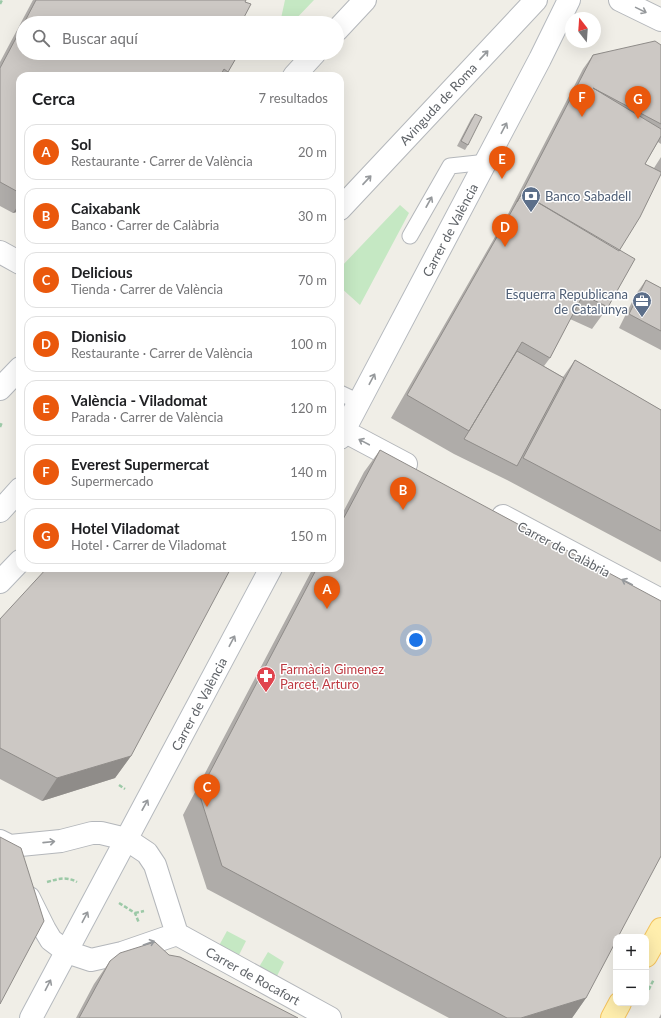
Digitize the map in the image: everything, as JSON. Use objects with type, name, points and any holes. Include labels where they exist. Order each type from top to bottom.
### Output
[{"type":"main road","points":[[649,951],[661,929]]},
{"type":"main road","points":[[612,1018],[618,1006]]},
{"type":"street","points":[[344,22],[364,0]]},
{"type":"street","name":"Avinguda de Roma","points":[[344,205],[536,0]]},
{"type":"street","name":"Carrer de València","points":[[344,428],[487,162],[570,0]]},
{"type":"street","points":[[620,0],[661,20]]},
{"type":"street","points":[[298,72],[309,60]]},
{"type":"street","points":[[0,252],[16,261]]},
{"type":"street","points":[[0,389],[16,372]]},
{"type":"street","points":[[344,434],[422,473]]},
{"type":"street","points":[[0,511],[16,493]]},
{"type":"street","name":"Carrer de Calàbria","points":[[486,507],[661,600]]},
{"type":"street","points":[[0,582],[16,565]]},
{"type":"street","name":"Carrer de València","points":[[31,1018],[269,572]]},
{"type":"street","points":[[92,833],[101,833],[126,839],[147,853],[155,865],[177,934],[122,953],[91,960],[67,952],[49,938],[5,843],[61,841],[92,833]]},
{"type":"street","name":"Carrer de Rocafort","points":[[177,934],[330,1018]]},
{"type":"lane","points":[[410,236],[450,166],[487,162]]},
{"type":"lane","points":[[344,395],[359,402]]},
{"type":"path","points":[[0,4],[2,0]]},
{"type":"path","points":[[0,427],[2,422]]},
{"type":"path","points":[[119,785],[128,790]]},
{"type":"path","points":[[22,879],[70,878],[79,883]]},
{"type":"path","points":[[116,902],[135,913],[147,944]]},
{"type":"green space","points":[[285,0],[314,0],[299,16],[282,16]]},
{"type":"green space","points":[[400,205],[409,213],[360,305],[344,291],[344,264]]},
{"type":"green space","points":[[227,931],[246,941],[236,961],[216,951]]},
{"type":"green space","points":[[268,952],[284,962],[274,982],[256,972]]},
{"type":"building","points":[[36,0],[246,0],[245,2],[251,4],[245,16],[28,16]]},
{"type":"building","points":[[16,38],[16,60],[235,60],[228,72],[224,69],[222,72],[16,72],[16,191],[0,182],[0,68]]},
{"type":"building","points":[[655,41],[661,45],[661,124],[593,88],[661,129],[661,136],[645,164],[661,172],[661,174],[640,217],[619,251],[522,193],[517,202],[593,55]]},
{"type":"building","points":[[475,114],[482,117],[468,145],[461,141]]},
{"type":"building","points":[[522,193],[635,259],[608,307],[583,295],[550,358],[522,342],[469,431],[407,395]]},
{"type":"building","points":[[646,280],[661,288],[661,331],[629,314]]},
{"type":"building","points":[[517,351],[564,378],[517,466],[464,439]]},
{"type":"building","points":[[575,360],[661,410],[661,531],[523,458]]},
{"type":"building","points":[[380,450],[661,601],[661,856],[620,934],[613,934],[613,947],[586,998],[521,1018],[507,1018],[222,866],[199,793],[315,572],[344,572],[344,518]]},
{"type":"building","points":[[43,572],[229,572],[131,756],[57,778],[0,748],[0,619]]},
{"type":"building","points":[[0,837],[21,848],[44,921],[0,1004]]},
{"type":"building","points":[[155,942],[169,955],[180,957],[298,1018],[79,1018],[110,961],[120,953]]},
{"type":"place","name":"Everest Supermercat","points":[[582,117]]},
{"type":"place","name":"Hotel Viladomat","points":[[638,119]]},
{"type":"place","name":"València - Viladomat","points":[[502,179]]},
{"type":"place","name":"Banco Sabadell","points":[[531,213]]},
{"type":"place","name":"Dionisio","points":[[505,247]]},
{"type":"place","name":"Esquerra Republicana de Catalunya","points":[[642,318]]},
{"type":"place","name":"Caixabank","points":[[403,510]]},
{"type":"place","name":"Sol","points":[[327,609]]},
{"type":"place","name":"Farmàcia Gimenez Parcet, Arturo","points":[[266,693]]},
{"type":"place","name":"Delicious","points":[[207,807]]}]
